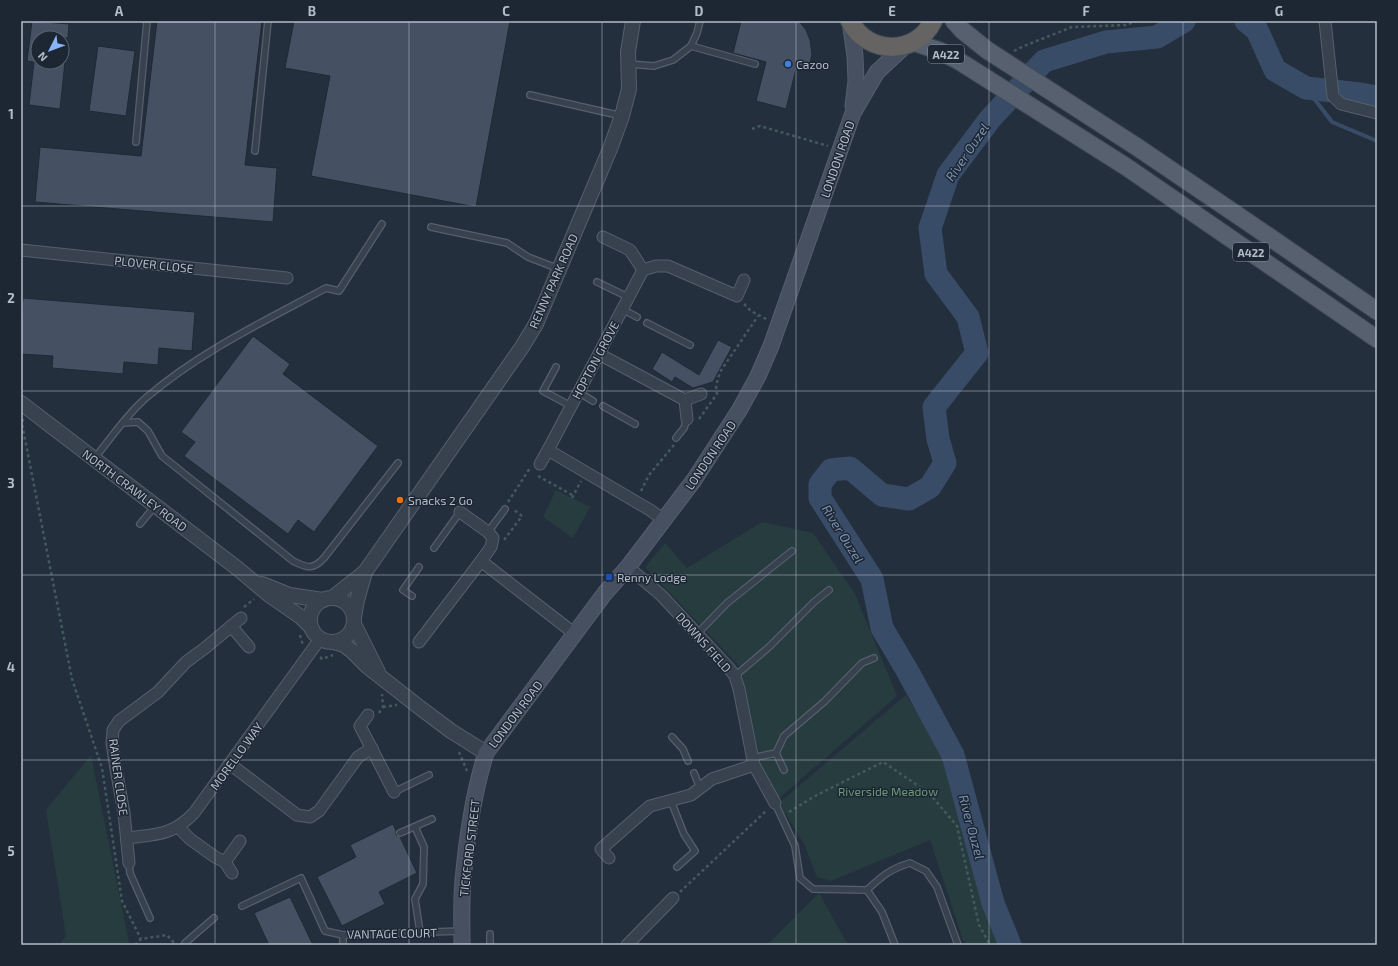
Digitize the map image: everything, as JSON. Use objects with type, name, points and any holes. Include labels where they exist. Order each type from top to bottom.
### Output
[{"type":"highway","points":[[850,21],[854,28],[862,36],[874,44],[888,48],[909,44],[927,31],[933,21]]},
{"type":"main road","name":"LONDON ROAD","points":[[850,21],[855,56],[856,81],[853,113]]},
{"type":"main road","name":"A422","points":[[954,21],[962,30],[993,54],[1137,147],[1252,224],[1377,311]]},
{"type":"main road","name":"A422","points":[[909,44],[940,51],[976,71],[1125,166],[1377,339]]},
{"type":"main road","name":"LONDON ROAD","points":[[486,753],[605,593],[628,567],[664,520],[703,467],[740,409],[758,376],[779,326],[853,113],[877,72],[909,44]]},
{"type":"main road","name":"TICKFORD STREET","points":[[462,938],[463,882],[466,852],[479,776],[486,753]]},
{"type":"street","name":"RENNY PARK ROAD","points":[[354,620],[357,600],[365,572],[522,347],[539,318],[622,116],[629,89],[630,38],[633,21]]},
{"type":"street","points":[[1325,21],[1334,96],[1342,104],[1377,113]]},
{"type":"street","points":[[603,238],[630,250],[642,270],[656,266],[668,266],[737,296],[744,280]]},
{"type":"street","name":"PLOVER CLOSE","points":[[21,250],[287,278]]},
{"type":"street","name":"HOPTON GROVE","points":[[540,464],[642,270]]},
{"type":"street","points":[[599,354],[685,400],[701,394]]},
{"type":"street","points":[[685,400],[687,419]]},
{"type":"street","name":"NORTH CRAWLEY ROAD","points":[[24,406],[249,578],[269,595],[301,617],[310,626]]},
{"type":"street","points":[[548,450],[645,507],[664,520]]},
{"type":"street","points":[[419,642],[436,614],[491,547],[493,538],[488,532],[460,512]]},
{"type":"street","points":[[481,560],[575,634]]},
{"type":"street","name":"DOWNS FIELD","points":[[628,567],[661,595],[735,676],[739,689],[753,762],[775,803]]},
{"type":"street","name":"RENNY PARK ROAD","points":[[328,599],[365,572]]},
{"type":"street","name":"NORTH CRAWLEY ROAD","points":[[249,578],[289,594],[328,599]]},
{"type":"street","points":[[379,674],[347,604],[338,599],[328,599],[314,608],[311,613],[310,626],[316,636],[327,641],[344,645],[388,683],[451,731],[486,753]]},
{"type":"street","name":"RAINER CLOSE","points":[[129,863],[124,813],[112,743],[113,730],[119,721],[158,692],[186,662],[241,618]]},
{"type":"street","points":[[327,641],[340,641],[349,634],[354,620]]},
{"type":"street","points":[[231,626],[249,647]]},
{"type":"street","name":"MORELLO WAY","points":[[127,838],[160,834],[171,831],[180,826],[194,813],[230,764],[327,641]]},
{"type":"street","points":[[368,715],[360,726],[394,792]]},
{"type":"street","points":[[230,764],[297,815],[310,817],[319,811],[358,757],[372,748]]},
{"type":"street","points":[[609,858],[601,849],[650,806],[691,795],[712,779],[753,762]]},
{"type":"street","points":[[180,826],[182,831],[190,839],[215,857],[225,862],[232,873]]},
{"type":"street","points":[[225,862],[240,841]]},
{"type":"street","points":[[626,945],[673,898]]},
{"type":"lane","points":[[136,142],[148,21]]},
{"type":"lane","points":[[255,151],[268,21]]},
{"type":"lane","points":[[629,64],[654,66],[665,63],[679,56],[691,46],[697,33],[700,21]]},
{"type":"lane","points":[[691,46],[755,64]]},
{"type":"lane","points":[[530,95],[622,116]]},
{"type":"lane","points":[[94,459],[135,409],[148,397],[204,355],[326,288],[339,291],[382,224]]},
{"type":"lane","points":[[431,227],[507,243],[528,257],[560,269]]},
{"type":"lane","points":[[597,282],[628,297]]},
{"type":"lane","points":[[621,309],[637,317]]},
{"type":"lane","points":[[647,323],[690,345]]},
{"type":"lane","points":[[556,367],[543,391],[571,406]]},
{"type":"lane","points":[[578,392],[593,401]]},
{"type":"lane","points":[[603,406],[635,424]]},
{"type":"lane","points":[[676,438],[684,428],[687,419]]},
{"type":"lane","points":[[123,423],[138,422],[148,431],[162,456],[292,561],[306,567],[314,566],[324,558],[398,463]]},
{"type":"lane","points":[[140,524],[155,506]]},
{"type":"lane","points":[[488,532],[506,507]]},
{"type":"lane","points":[[434,548],[460,512]]},
{"type":"lane","points":[[697,634],[727,603],[792,551]]},
{"type":"lane","points":[[412,596],[403,590],[419,567]]},
{"type":"lane","points":[[735,676],[769,647],[814,602],[829,590]]},
{"type":"lane","points":[[753,762],[776,752],[784,736],[825,700],[862,663],[874,658]]},
{"type":"lane","points":[[672,737],[683,749],[688,761]]},
{"type":"lane","points":[[776,752],[784,770]]},
{"type":"lane","points":[[694,773],[700,788]]},
{"type":"lane","points":[[394,792],[429,775]]},
{"type":"lane","points":[[671,801],[684,834],[695,851],[677,867]]},
{"type":"lane","points":[[775,803],[795,846],[800,878],[813,889],[867,890],[895,868],[910,863],[926,871],[937,888],[958,945]]},
{"type":"lane","points":[[400,834],[432,819]]},
{"type":"lane","points":[[415,827],[424,847],[423,884],[415,899],[420,932]]},
{"type":"lane","points":[[129,863],[130,873],[150,918]]},
{"type":"lane","name":"VANTAGE COURT","points":[[242,906],[301,878],[325,931],[343,935],[420,932],[462,938]]},
{"type":"lane","points":[[867,890],[882,912],[895,945]]},
{"type":"lane","points":[[187,945],[185,943],[214,918]]},
{"type":"lane","points":[[490,934],[490,945]]},
{"type":"lane","points":[[343,935],[343,945]]},
{"type":"path","points":[[993,54],[1024,46],[1072,28],[1126,25],[1137,21]]},
{"type":"path","points":[[752,129],[760,126],[839,150]]},
{"type":"path","points":[[737,296],[755,313],[779,326]]},
{"type":"path","points":[[24,406],[22,424],[72,679],[102,768],[122,901],[141,939]]},
{"type":"path","points":[[506,507],[529,471],[533,462],[540,464]]},
{"type":"path","points":[[529,471],[573,497],[586,472]]},
{"type":"path","points":[[491,547],[500,546],[522,516],[512,508]]},
{"type":"path","points":[[241,618],[239,611],[258,595]]},
{"type":"path","points":[[383,691],[381,695],[383,707]]},
{"type":"path","points":[[368,715],[377,715],[383,707],[396,705],[398,703]]},
{"type":"path","points":[[782,817],[815,796],[883,762],[929,793],[957,826],[979,925],[990,945]]},
{"type":"path","points":[[673,898],[775,803]]},
{"type":"path","points":[[135,945],[141,939],[167,935],[176,945]]},
{"type":"green space","points":[[556,490],[590,507],[573,538],[543,517]]},
{"type":"green space","points":[[762,522],[813,533],[855,594],[897,696],[778,799],[761,764],[741,668],[645,567],[665,543],[687,568]]},
{"type":"green space","name":"Riverside Meadow","points":[[906,695],[943,754],[960,823],[1001,945],[967,945],[963,940],[930,840],[831,881],[817,877],[804,844],[779,803]]},
{"type":"green space","points":[[91,755],[129,943],[127,945],[59,945],[66,936],[46,810]]},
{"type":"green space","points":[[819,893],[848,945],[767,945]]},
{"type":"building","points":[[32,21],[69,24],[69,30],[31,30]]},
{"type":"building","points":[[157,21],[262,21],[245,165],[277,168],[273,222],[35,202],[40,147],[141,156]]},
{"type":"building","points":[[294,21],[510,21],[476,207],[311,176],[330,76],[285,68]]},
{"type":"building","name":"Cazoo","points":[[741,21],[799,21],[806,30],[810,40],[812,54],[809,68],[797,65],[786,109],[756,101],[766,62],[733,53]]},
{"type":"building","points":[[30,37],[30,61],[27,61]]},
{"type":"building","points":[[98,46],[135,51],[126,116],[89,111]]},
{"type":"building","points":[[33,70],[64,70],[60,109],[29,105]]},
{"type":"building","points":[[23,298],[195,312],[192,351],[159,348],[158,365],[124,362],[123,374],[52,368],[53,356],[21,354]]},
{"type":"building","points":[[253,336],[290,364],[283,374],[378,446],[314,532],[298,520],[288,534],[184,456],[195,442],[181,432]]},
{"type":"building","points":[[718,340],[732,347],[713,382],[693,388],[675,377],[672,382],[652,369],[662,352],[699,375]]},
{"type":"building","points":[[393,824],[396,835],[400,837],[417,873],[379,892],[385,904],[342,926],[317,877],[356,857],[350,845]]},
{"type":"building","points":[[290,897],[313,945],[269,945],[254,913]]},
{"type":"waterway","name":"River Ouzel","points":[[1010,945],[993,903],[953,755],[908,672],[882,628],[872,579],[820,498],[820,484],[831,470],[850,468],[882,495],[909,499],[930,487],[945,463],[938,439],[934,407],[977,353],[968,317],[936,274],[930,228],[948,175],[990,119],[1044,61],[1106,42],[1157,37],[1184,21]]},
{"type":"waterway","name":"River Ouzel","points":[[1246,21],[1257,30],[1275,70],[1306,88],[1377,97]]},
{"type":"waterway","points":[[1306,88],[1332,122],[1377,141]]},
{"type":"place","name":"Cazoo","points":[[788,64]]},
{"type":"place","name":"Snacks 2 Go","points":[[400,500]]},
{"type":"place","name":"Renny Lodge","points":[[609,577]]}]
